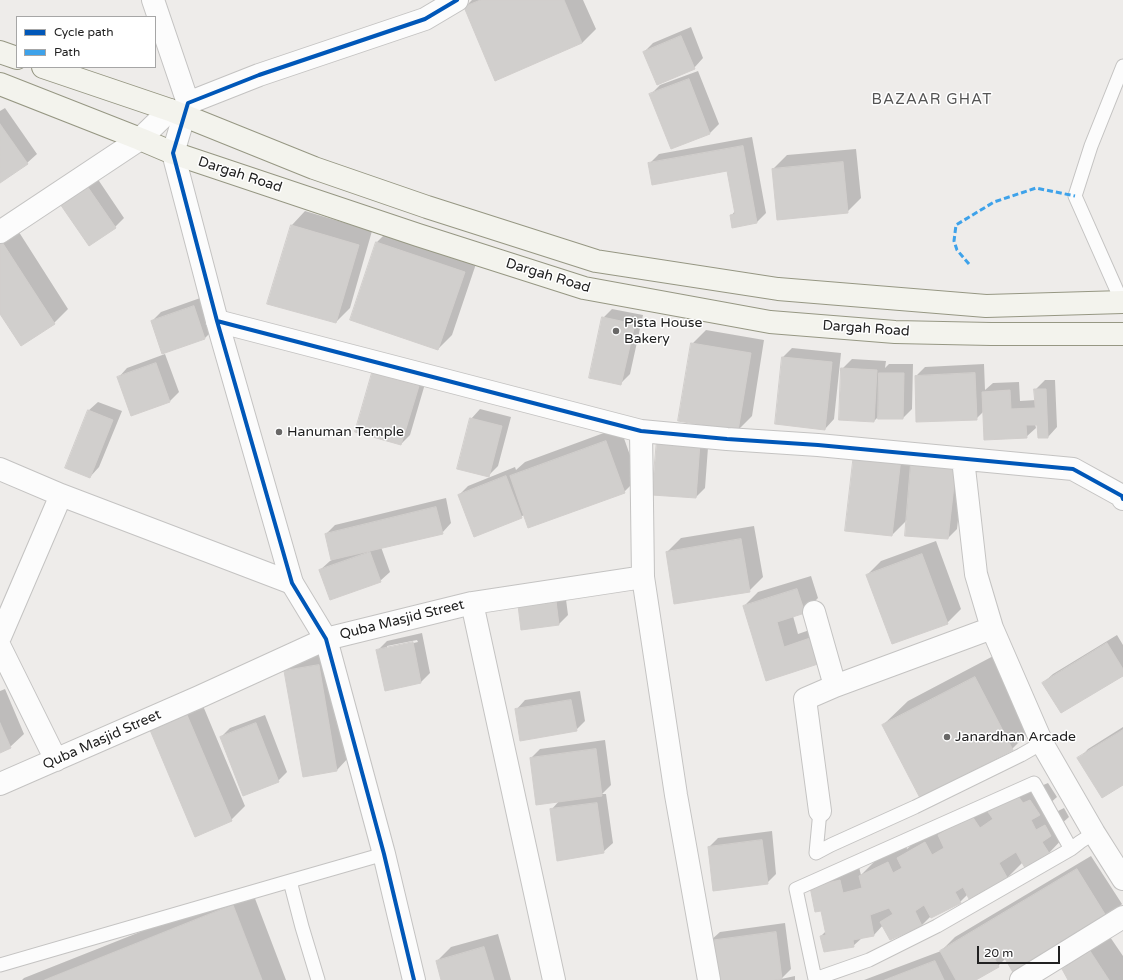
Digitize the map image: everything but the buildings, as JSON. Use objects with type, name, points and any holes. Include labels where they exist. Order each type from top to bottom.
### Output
[{"type":"main road","points":[[0,52],[16,58]]},
{"type":"main road","name":"Dargah Road","points":[[46,68],[180,110],[314,168],[427,207],[596,261],[778,290],[986,306],[1123,302]]},
{"type":"main road","name":"Dargah Road","points":[[0,84],[173,153],[418,235],[584,288],[770,322],[902,332],[1123,334]]},
{"type":"street","points":[[153,0],[180,110],[173,153],[217,321],[292,583],[326,640],[384,854],[414,980]]},
{"type":"street","points":[[0,232],[140,139],[180,110],[259,75],[425,19],[457,0]]},
{"type":"street","points":[[217,321],[641,431],[726,439],[818,445],[1074,469],[1122,496],[1123,499]]},
{"type":"street","points":[[641,431],[643,578],[676,796],[709,980]]},
{"type":"street","points":[[963,459],[976,574],[992,628],[1042,743],[1094,833],[1123,879]]},
{"type":"street","points":[[0,469],[61,495],[292,583]]},
{"type":"street","points":[[0,637],[61,495]]},
{"type":"street","points":[[472,602],[643,578]]},
{"type":"street","name":"Quba Masjid Street","points":[[0,784],[326,640],[472,602],[554,980]]},
{"type":"street","points":[[814,612],[835,686]]},
{"type":"street","points":[[820,811],[805,699],[835,686],[992,628]]},
{"type":"street","points":[[0,647],[56,760]]},
{"type":"street","points":[[1021,980],[1123,917]]},
{"type":"lane","points":[[1123,66],[1091,146],[1075,196],[1123,302]]},
{"type":"lane","points":[[820,811],[816,854],[831,845],[915,807],[1042,743]]},
{"type":"lane","points":[[1071,849],[1034,783],[796,889],[815,979],[869,960],[937,926],[1071,849],[1094,833]]},
{"type":"lane","points":[[0,965],[384,854]]},
{"type":"lane","points":[[290,881],[318,980]]},
{"type":"marked path","points":[[969,264],[957,250],[954,241],[956,225],[994,202],[1036,188],[1075,196]]},
{"type":"cycle path","points":[[414,980],[384,854],[326,639],[292,583],[217,321],[173,153],[188,103],[259,75],[425,19],[457,0]]},
{"type":"cycle path","points":[[217,321],[641,431],[818,445],[1073,469],[1122,496],[1123,499]]},
{"type":"place","name":"Pista House Bakery","points":[[616,331]]},
{"type":"place","name":"Hanuman Temple","points":[[279,432]]},
{"type":"place","name":"Janardhan Arcade","points":[[947,737]]},
{"type":"district","name":"BAZAAR GHAT","points":[[932,100]]}]
